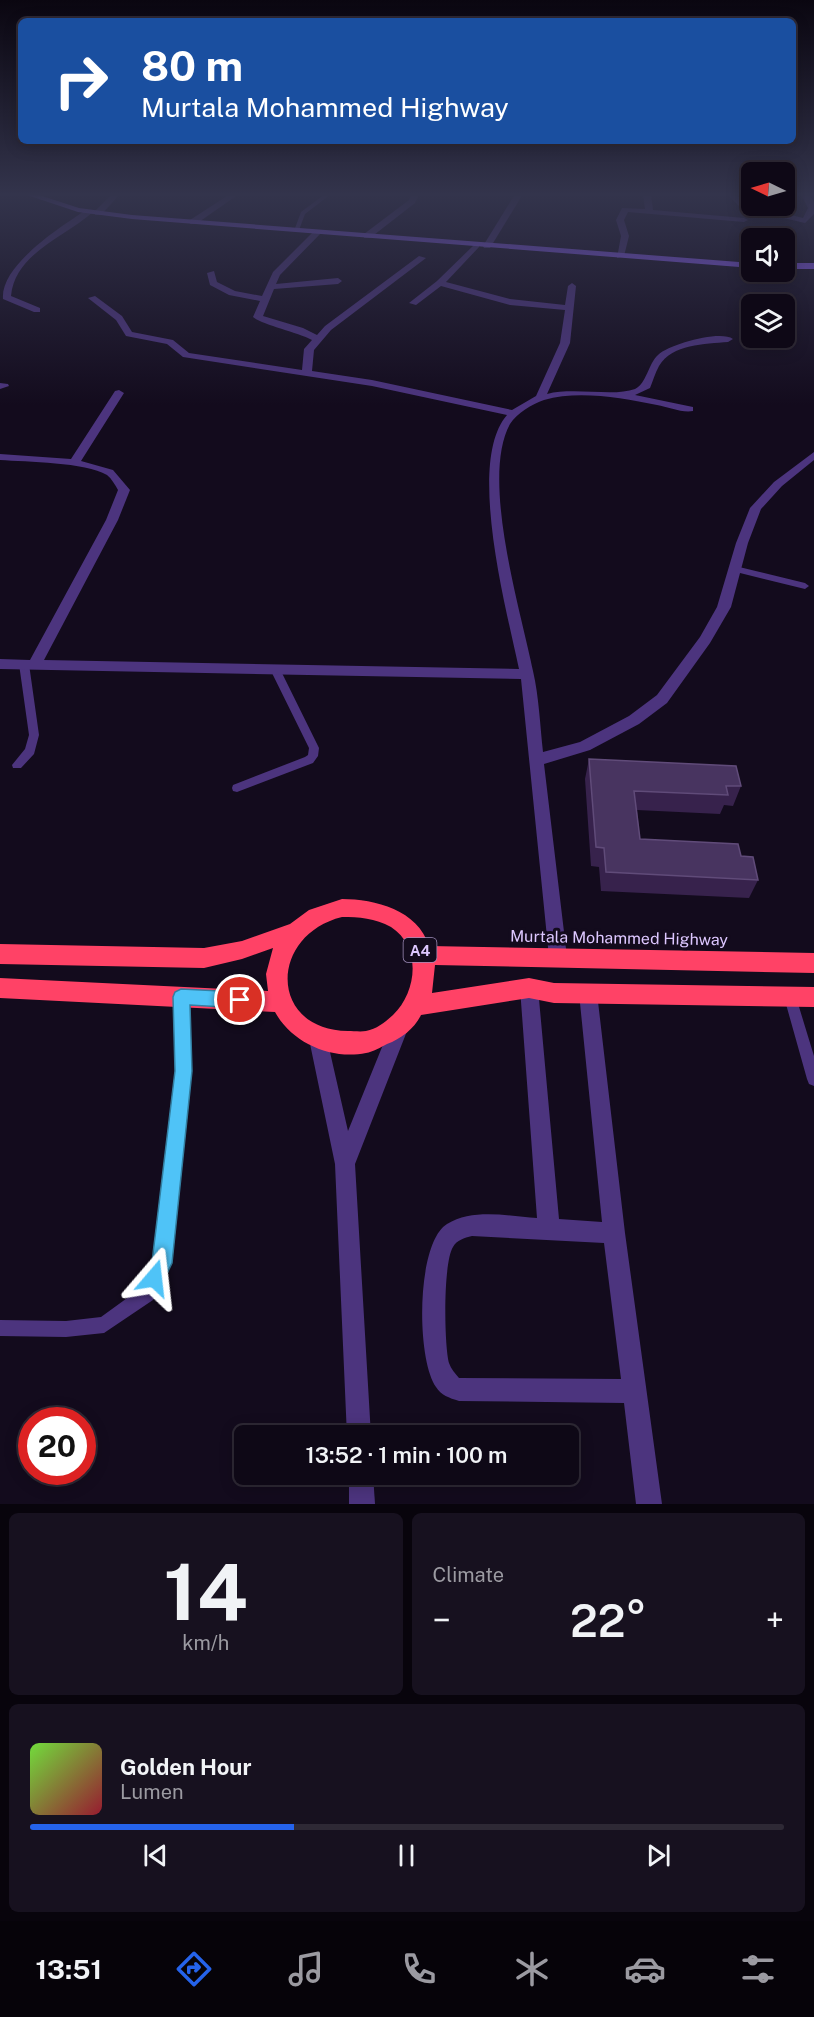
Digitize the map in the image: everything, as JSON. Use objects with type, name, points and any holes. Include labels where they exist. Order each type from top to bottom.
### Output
[{"type":"highway","name":"A4","points":[[0,954],[204,958],[242,950],[296,931],[316,916],[325,913],[342,908],[368,908],[392,917],[411,933],[423,955],[426,980],[417,1005],[400,1026],[375,1040],[346,1044],[318,1039],[295,1024],[280,1002],[275,977],[281,952],[296,931]]},
{"type":"highway","name":"Murtala Mohammed Highway","points":[[423,955],[814,963]]},
{"type":"highway","points":[[0,988],[280,1002]]},
{"type":"highway","points":[[417,1005],[529,988],[554,993],[814,997]]},
{"type":"main road","points":[[795,266],[814,266]]},
{"type":"street","points":[[23,264],[9,283],[5,291],[6,297],[37,310]]},
{"type":"street","points":[[286,264],[276,274],[258,317],[300,330],[317,339]]},
{"type":"street","points":[[307,372],[309,349],[317,339],[351,309],[413,264]]},
{"type":"street","points":[[413,303],[440,283],[458,264]]},
{"type":"street","points":[[211,273],[213,284],[220,289],[267,299]]},
{"type":"street","points":[[271,287],[338,281]]},
{"type":"street","points":[[440,283],[510,302],[569,308]]},
{"type":"street","points":[[540,398],[565,343],[572,286]]},
{"type":"street","points":[[92,298],[119,318],[129,334],[170,342],[186,355],[307,372],[426,393],[514,413]]},
{"type":"street","points":[[614,396],[636,392],[646,386],[657,361],[684,344],[728,339]]},
{"type":"street","points":[[73,464],[119,393]]},
{"type":"street","points":[[558,957],[527,674],[504,561],[496,498],[496,454],[505,424],[514,413],[540,398],[579,393],[614,396],[689,409]]},
{"type":"street","points":[[537,760],[585,746],[634,720],[662,699],[699,649],[724,608],[742,543],[756,508],[778,484],[814,455]]},
{"type":"street","points":[[0,457],[73,464],[110,473],[124,490],[112,520],[29,664]]},
{"type":"street","points":[[0,664],[527,674]]},
{"type":"street","points":[[529,988],[549,1229]]},
{"type":"street","points":[[588,993],[614,1233],[649,1504]]},
{"type":"street","points":[[345,1164],[400,1026]]},
{"type":"street","points":[[318,1039],[345,1164],[358,1425]]},
{"type":"street","points":[[614,1233],[472,1224],[449,1235],[439,1246],[435,1360],[441,1375],[453,1388],[471,1391],[635,1391]]},
{"type":"street","points":[[361,1485],[362,1504]]},
{"type":"lane","points":[[735,570],[805,586]]},
{"type":"lane","points":[[17,765],[30,752],[34,735],[29,664]]},
{"type":"lane","points":[[237,788],[309,760],[312,756],[314,748],[275,669]]},
{"type":"lane","points":[[0,1328],[66,1329],[104,1325],[147,1294],[162,1263],[183,1071],[181,997]]},
{"type":"lane","points":[[790,997],[814,1079]]},
{"type":"building","points":[[589,759],[736,766],[741,786],[726,786],[728,795],[634,791],[640,839],[738,844],[741,856],[753,857],[758,880],[606,872],[604,848],[596,847]]},
{"type":"route","points":[[154,1278],[162,1263],[183,1071],[181,997],[240,1000]]}]
